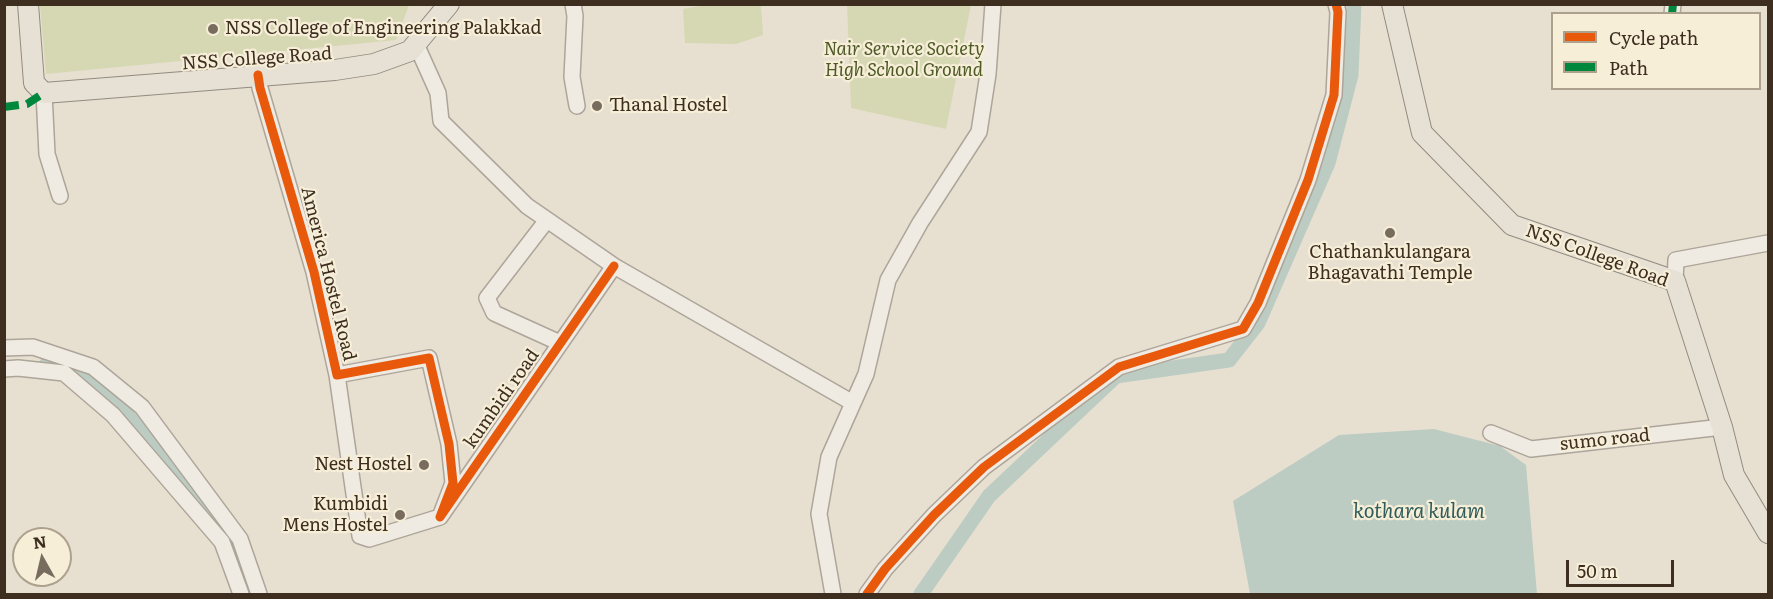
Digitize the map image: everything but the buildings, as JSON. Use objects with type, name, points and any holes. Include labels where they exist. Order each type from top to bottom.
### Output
[{"type":"main road","points":[[28,4],[34,83],[44,93]]},
{"type":"main road","name":"NSS College Road","points":[[44,93],[336,70],[374,64],[410,51],[448,4]]},
{"type":"main road","name":"NSS College Road","points":[[1392,4],[1422,133],[1512,225],[1675,281],[1722,427],[1734,475],[1768,533]]},
{"type":"street","points":[[573,4],[575,16],[572,77],[578,106]]},
{"type":"street","points":[[833,594],[819,514],[829,457],[866,374],[888,280],[920,223],[979,132],[988,74],[993,4]]},
{"type":"street","points":[[867,594],[885,569],[934,515],[984,467],[1119,367],[1243,329],[1258,303],[1308,180],[1334,95],[1338,12],[1336,4]]},
{"type":"street","points":[[416,44],[438,93],[441,121],[527,206],[614,266],[853,403]]},
{"type":"street","name":"America Hostel Road","points":[[258,75],[314,272],[337,375],[429,358],[449,444]]},
{"type":"street","points":[[44,93],[47,154],[60,196]]},
{"type":"street","points":[[547,220],[487,298],[494,313],[560,343]]},
{"type":"street","points":[[1675,281],[1676,260],[1768,243]]},
{"type":"street","name":"kumbidi road","points":[[440,517],[614,266]]},
{"type":"street","points":[[4,348],[33,347],[93,367],[142,407],[240,539],[259,594]]},
{"type":"street","points":[[4,369],[18,368],[64,373],[113,415],[222,542],[241,594]]},
{"type":"street","points":[[337,375],[360,536],[369,539],[440,517]]},
{"type":"street","name":"sumo road","points":[[1491,433],[1531,449],[1722,427]]},
{"type":"street","name":"kumbidi road","points":[[440,517],[453,483],[449,444]]},
{"type":"green space","name":"NSS College of Engineering Palakkad","points":[[40,4],[409,5],[396,40],[46,74]]},
{"type":"green space","points":[[711,4],[761,5],[763,35],[736,44],[685,43],[683,9]]},
{"type":"green space","name":"Nair Service Society High School Ground","points":[[847,5],[971,5],[946,129],[851,108]]},
{"type":"water","name":"kothara kulam","points":[[1434,429],[1500,446],[1526,465],[1537,594],[1250,594],[1233,501],[1339,435]]},
{"type":"waterway","points":[[921,594],[989,496],[1116,376],[1229,360],[1258,323],[1328,163],[1351,75],[1354,4]]},
{"type":"waterway","points":[[46,365],[77,367],[119,405],[199,503],[230,537],[249,594]]},
{"type":"marked path","points":[[1672,12],[1673,4]]},
{"type":"marked path","points":[[4,107],[27,104],[44,93]]},
{"type":"cycle path","points":[[867,594],[885,569],[934,515],[984,467],[1119,367],[1243,329],[1258,303],[1308,180],[1334,95],[1338,12],[1336,4]]},
{"type":"cycle path","points":[[258,75],[314,272],[337,375],[429,358],[449,444],[453,483],[440,517],[614,266]]},
{"type":"place","name":"NSS College of Engineering Palakkad","points":[[213,29]]},
{"type":"place","name":"Thanal Hostel","points":[[597,106]]},
{"type":"place","name":"Chathankulangara Bhagavathi Temple","points":[[1390,233]]},
{"type":"place","name":"Nest Hostel","points":[[424,465]]},
{"type":"place","name":"Kumbidi Mens Hostel","points":[[400,515]]}]
